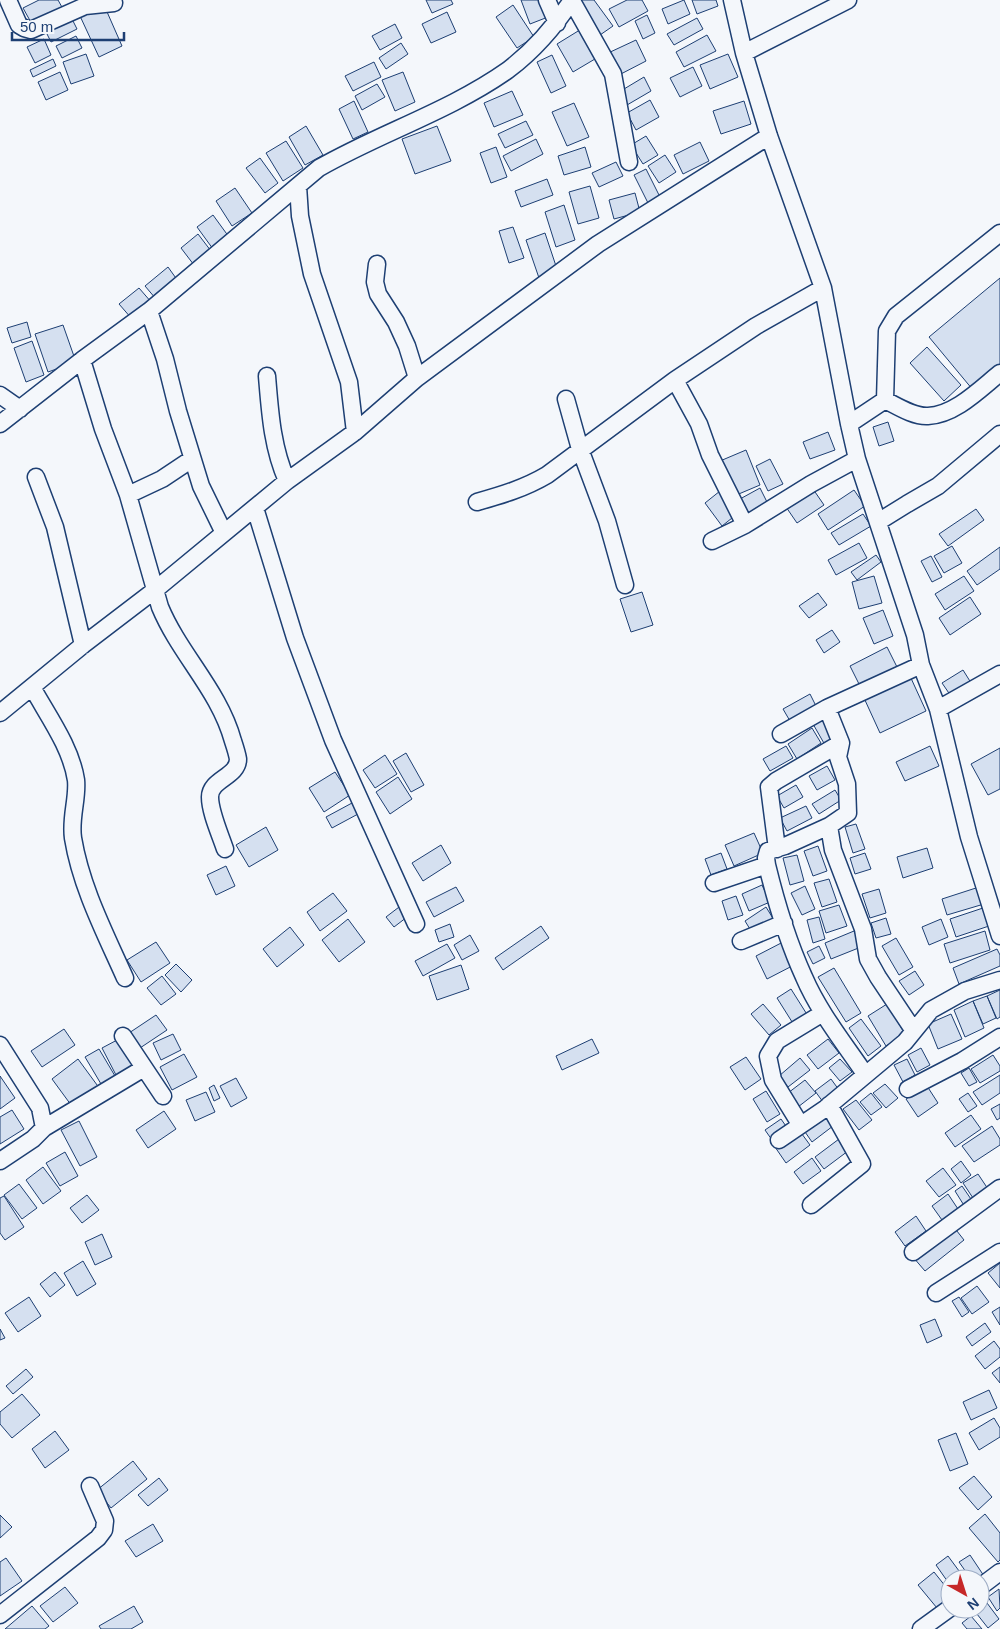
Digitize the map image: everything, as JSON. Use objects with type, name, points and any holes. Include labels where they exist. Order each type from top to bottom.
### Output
[{"type":"street","points":[[547,0],[557,22]]},
{"type":"street","points":[[0,424],[149,311],[318,168],[482,87],[510,69],[557,22],[572,0],[612,74],[629,162]]},
{"type":"street","points":[[732,0],[744,53],[769,136],[823,288],[857,459],[915,635],[921,666],[938,709],[969,837],[999,928]]},
{"type":"street","points":[[744,53],[848,0]]},
{"type":"street","points":[[6,4],[14,10],[19,25],[31,30],[85,6],[114,3]]},
{"type":"street","points":[[0,713],[83,645],[155,590],[287,481],[354,432],[417,378],[598,244],[769,136]]},
{"type":"street","points":[[298,186],[300,216],[312,274],[349,382],[354,432]]},
{"type":"street","points":[[885,400],[887,331],[890,324],[896,316],[1000,233]]},
{"type":"street","points":[[377,264],[375,282],[378,294],[396,322],[407,346],[417,378]]},
{"type":"street","points":[[477,502],[513,492],[532,484],[555,470],[580,449],[676,380],[756,326],[823,288]]},
{"type":"street","points":[[149,311],[165,359],[192,459],[208,504],[224,533]]},
{"type":"street","points":[[82,360],[103,428],[128,495],[160,607],[167,624],[214,695],[223,712],[238,758],[237,765],[233,771],[212,789],[210,797],[225,849]]},
{"type":"street","points":[[885,400],[899,408],[927,416],[948,412],[1000,373]]},
{"type":"street","points":[[266,376],[278,461],[287,481]]},
{"type":"street","points":[[676,380],[699,424],[710,455],[745,525]]},
{"type":"street","points":[[0,395],[20,408]]},
{"type":"street","points":[[566,398],[580,449],[607,521],[625,585]]},
{"type":"street","points":[[849,424],[885,400]]},
{"type":"street","points":[[878,522],[938,486],[1000,434]]},
{"type":"street","points":[[128,495],[162,479],[192,459]]},
{"type":"street","points":[[712,541],[745,525],[811,484],[857,459]]},
{"type":"street","points":[[36,477],[55,527],[83,645]]},
{"type":"street","points":[[255,508],[295,638],[333,740],[416,924]]},
{"type":"street","points":[[781,734],[827,708],[921,666]]},
{"type":"street","points":[[938,709],[1000,674]]},
{"type":"street","points":[[32,687],[65,745],[73,766],[76,782],[72,814],[73,837],[82,872],[99,919],[126,978]]},
{"type":"street","points":[[827,708],[840,743],[838,757],[846,784],[848,813],[829,826],[777,849],[768,851],[766,858],[784,923],[804,978],[823,1012],[865,1074]]},
{"type":"street","points":[[777,849],[769,787],[840,743]]},
{"type":"street","points":[[829,826],[833,850],[863,929],[868,959],[914,1031]]},
{"type":"street","points":[[714,883],[767,865]]},
{"type":"street","points":[[741,941],[784,923]]},
{"type":"street","points":[[779,1140],[829,1105],[905,1042],[931,1010],[966,992],[1000,980]]},
{"type":"street","points":[[800,1124],[773,1080],[768,1056],[777,1041],[823,1012]]},
{"type":"street","points":[[123,1036],[162,1096]]},
{"type":"street","points":[[908,1089],[962,1061],[1000,1037]]},
{"type":"street","points":[[0,1045],[40,1108],[44,1128]]},
{"type":"street","points":[[0,1162],[33,1140],[44,1128],[144,1068]]},
{"type":"street","points":[[811,1205],[862,1164],[829,1105]]},
{"type":"street","points":[[913,1252],[1000,1188]]},
{"type":"street","points":[[936,1293],[1000,1252]]},
{"type":"street","points":[[0,1615],[98,1538],[104,1530],[105,1521],[90,1486]]},
{"type":"street","points":[[921,1629],[940,1615]]},
{"type":"building","points":[[39,0],[58,0],[63,9],[33,26],[23,8]]},
{"type":"building","points":[[426,0],[451,0],[453,4],[432,13]]},
{"type":"building","points":[[521,0],[541,0],[548,17],[530,24]]},
{"type":"building","points":[[581,0],[594,0],[613,26],[600,35],[577,3]]},
{"type":"building","points":[[627,0],[642,0],[648,11],[619,27],[609,9]]},
{"type":"building","points":[[684,0],[690,14],[668,24],[662,9]]},
{"type":"building","points":[[692,0],[716,0],[718,6],[697,14]]},
{"type":"building","points":[[104,5],[122,46],[99,57],[80,16]]},
{"type":"building","points":[[513,5],[534,37],[517,48],[496,17]]},
{"type":"building","points":[[447,12],[456,32],[431,43],[422,24]]},
{"type":"building","points":[[647,15],[655,33],[643,39],[635,21]]},
{"type":"building","points":[[71,17],[77,29],[51,42],[45,30]]},
{"type":"building","points":[[697,18],[703,29],[674,45],[667,34]]},
{"type":"building","points":[[395,24],[402,38],[380,50],[372,36]]},
{"type":"building","points":[[583,28],[600,56],[573,72],[557,44]]},
{"type":"building","points":[[707,35],[716,51],[684,67],[676,52]]},
{"type":"building","points":[[76,36],[82,48],[62,58],[56,46]]},
{"type":"building","points":[[44,39],[51,55],[35,63],[27,47]]},
{"type":"building","points":[[636,40],[646,61],[617,76],[606,54]]},
{"type":"building","points":[[401,43],[408,54],[386,69],[379,58]]},
{"type":"building","points":[[86,54],[94,76],[71,84],[63,62]]},
{"type":"building","points":[[728,54],[738,77],[710,89],[700,65]]},
{"type":"building","points":[[552,55],[566,86],[551,93],[537,62]]},
{"type":"building","points":[[53,59],[56,66],[33,77],[30,70]]},
{"type":"building","points":[[374,62],[381,77],[353,91],[345,76]]},
{"type":"building","points":[[693,67],[702,86],[680,97],[670,78]]},
{"type":"building","points":[[60,72],[68,90],[46,100],[38,82]]},
{"type":"building","points":[[403,72],[415,102],[395,111],[382,80]]},
{"type":"building","points":[[644,77],[651,91],[627,105],[619,92]]},
{"type":"building","points":[[377,84],[385,97],[362,110],[355,96]]},
{"type":"building","points":[[512,91],[523,115],[494,127],[484,103]]},
{"type":"building","points":[[650,100],[659,117],[636,130],[627,113]]},
{"type":"building","points":[[354,101],[368,132],[353,139],[339,109]]},
{"type":"building","points":[[744,101],[751,124],[721,134],[713,111]]},
{"type":"building","points":[[574,103],[589,137],[567,146],[552,112]]},
{"type":"building","points":[[526,121],[533,135],[505,148],[498,134]]},
{"type":"building","points":[[306,126],[323,155],[305,165],[289,137]]},
{"type":"building","points":[[437,126],[451,161],[415,174],[402,139]]},
{"type":"building","points":[[646,136],[658,155],[643,164],[631,145]]},
{"type":"building","points":[[536,139],[543,154],[511,171],[503,156]]},
{"type":"building","points":[[286,141],[303,168],[283,181],[266,153]]},
{"type":"building","points":[[700,142],[709,161],[683,174],[674,155]]},
{"type":"building","points":[[496,147],[507,177],[491,183],[480,153]]},
{"type":"building","points":[[585,147],[591,167],[564,175],[558,156]]},
{"type":"building","points":[[665,155],[676,172],[659,183],[648,166]]},
{"type":"building","points":[[260,158],[278,183],[265,193],[246,168]]},
{"type":"building","points":[[616,162],[623,176],[599,187],[592,173]]},
{"type":"building","points":[[646,169],[660,197],[648,203],[634,175]]},
{"type":"building","points":[[547,179],[553,195],[521,207],[515,191]]},
{"type":"building","points":[[590,186],[599,218],[578,224],[569,192]]},
{"type":"building","points":[[235,188],[252,213],[232,226],[216,201]]},
{"type":"building","points":[[635,193],[640,212],[614,219],[609,200]]},
{"type":"building","points":[[564,205],[575,240],[556,247],[545,212]]},
{"type":"building","points":[[213,215],[229,237],[213,249],[197,227]]},
{"type":"building","points":[[513,227],[524,258],[509,263],[499,231]]},
{"type":"building","points":[[545,233],[558,272],[539,278],[526,240]]},
{"type":"building","points":[[198,234],[211,251],[194,265],[181,248]]},
{"type":"building","points":[[168,267],[178,281],[156,299],[145,286]]},
{"type":"building","points":[[1000,278],[1000,367],[973,390],[929,337]]},
{"type":"building","points":[[139,288],[152,303],[132,319],[119,304]]},
{"type":"building","points":[[27,322],[31,337],[12,343],[7,328]]},
{"type":"building","points":[[63,325],[76,362],[48,372],[35,334]]},
{"type":"building","points":[[32,341],[44,375],[26,382],[14,348]]},
{"type":"building","points":[[927,347],[961,385],[944,401],[910,363]]},
{"type":"building","points":[[888,422],[894,441],[879,446],[873,427]]},
{"type":"building","points":[[828,432],[835,450],[810,459],[803,442]]},
{"type":"building","points":[[746,450],[760,485],[734,496],[720,461]]},
{"type":"building","points":[[770,459],[783,484],[768,491],[756,466]]},
{"type":"building","points":[[760,488],[770,508],[750,518],[740,499]]},
{"type":"building","points":[[813,489],[824,505],[797,523],[786,507]]},
{"type":"building","points":[[854,490],[865,506],[828,530],[818,514]]},
{"type":"building","points":[[720,491],[737,514],[722,526],[705,503]]},
{"type":"building","points":[[976,509],[984,520],[948,546],[939,534]]},
{"type":"building","points":[[863,514],[871,526],[839,545],[831,533]]},
{"type":"building","points":[[859,543],[867,558],[836,575],[828,560]]},
{"type":"building","points":[[952,546],[962,563],[944,573],[934,556]]},
{"type":"building","points":[[1000,547],[1000,569],[977,585],[967,571]]},
{"type":"building","points":[[876,555],[881,562],[857,580],[851,572]]},
{"type":"building","points":[[931,556],[942,577],[932,582],[921,561]]},
{"type":"building","points":[[874,576],[882,603],[859,609],[852,582]]},
{"type":"building","points":[[964,576],[974,591],[945,610],[935,594]]},
{"type":"building","points":[[642,592],[653,625],[631,632],[620,599]]},
{"type":"building","points":[[818,593],[827,605],[809,618],[799,606]]},
{"type":"building","points":[[970,597],[981,614],[950,635],[939,618]]},
{"type":"building","points":[[883,610],[893,636],[874,644],[863,618]]},
{"type":"building","points":[[832,630],[840,642],[824,653],[816,640]]},
{"type":"building","points":[[887,647],[898,669],[861,688],[850,666]]},
{"type":"building","points":[[963,670],[973,686],[953,699],[942,683]]},
{"type":"building","points":[[910,676],[926,711],[880,733],[864,698]]},
{"type":"building","points":[[810,694],[816,706],[790,721],[783,709]]},
{"type":"building","points":[[823,718],[835,739],[825,745],[813,724]]},
{"type":"building","points":[[812,728],[821,743],[797,759],[788,744]]},
{"type":"building","points":[[786,746],[793,758],[770,771],[763,759]]},
{"type":"building","points":[[930,746],[939,766],[905,781],[896,762]]},
{"type":"building","points":[[1000,748],[1000,789],[988,795],[971,764]]},
{"type":"building","points":[[406,753],[424,785],[411,792],[393,761]]},
{"type":"building","points":[[385,755],[397,774],[375,788],[363,770]]},
{"type":"building","points":[[827,766],[835,780],[817,790],[809,776]]},
{"type":"building","points":[[335,772],[350,795],[324,812],[309,788]]},
{"type":"building","points":[[398,777],[412,799],[390,814],[376,792]]},
{"type":"building","points":[[796,785],[803,797],[784,808],[777,796]]},
{"type":"building","points":[[835,790],[841,800],[819,814],[812,804]]},
{"type":"building","points":[[352,803],[358,814],[332,828],[326,817]]},
{"type":"building","points":[[806,806],[812,818],[787,831],[780,818]]},
{"type":"building","points":[[856,824],[865,849],[853,853],[845,827]]},
{"type":"building","points":[[266,827],[278,850],[249,867],[236,845]]},
{"type":"building","points":[[754,833],[763,853],[734,866],[725,845]]},
{"type":"building","points":[[441,845],[451,863],[423,881],[412,863]]},
{"type":"building","points":[[818,846],[827,871],[813,876],[804,851]]},
{"type":"building","points":[[927,848],[933,868],[903,878],[897,857]]},
{"type":"building","points":[[721,853],[727,869],[711,875],[705,859]]},
{"type":"building","points":[[865,853],[871,869],[855,874],[850,858]]},
{"type":"building","points":[[797,855],[804,881],[790,885],[783,858]]},
{"type":"building","points":[[226,866],[235,886],[216,895],[207,875]]},
{"type":"building","points":[[829,879],[837,902],[822,907],[814,883]]},
{"type":"building","points":[[762,885],[770,902],[749,911],[742,894]]},
{"type":"building","points":[[805,886],[815,909],[802,915],[791,893]]},
{"type":"building","points":[[456,887],[464,901],[434,917],[426,902]]},
{"type":"building","points":[[979,887],[984,904],[947,915],[942,899]]},
{"type":"building","points":[[879,889],[886,913],[870,918],[862,894]]},
{"type":"building","points":[[333,893],[347,911],[320,931],[307,912]]},
{"type":"building","points":[[736,896],[743,915],[728,920],[722,901]]},
{"type":"building","points":[[403,904],[411,914],[394,927],[386,917]]},
{"type":"building","points":[[839,905],[847,926],[826,933],[819,911]]},
{"type":"building","points":[[766,907],[774,920],[753,934],[745,921]]},
{"type":"building","points":[[983,908],[989,926],[956,937],[950,919]]},
{"type":"building","points":[[819,917],[825,939],[813,943],[807,920]]},
{"type":"building","points":[[886,918],[891,934],[876,938],[871,923]]},
{"type":"building","points":[[348,919],[365,942],[339,962],[322,940]]},
{"type":"building","points":[[941,919],[948,937],[929,945],[922,927]]},
{"type":"building","points":[[450,924],[454,937],[439,942],[435,930]]},
{"type":"building","points":[[541,926],[549,938],[503,970],[495,958]]},
{"type":"building","points":[[290,927],[304,945],[277,967],[263,949]]},
{"type":"building","points":[[854,931],[861,947],[831,959],[825,943]]},
{"type":"building","points":[[985,931],[990,950],[950,963],[944,944]]},
{"type":"building","points":[[470,935],[479,951],[462,960],[454,945]]},
{"type":"building","points":[[896,938],[913,967],[899,975],[882,946]]},
{"type":"building","points":[[785,941],[796,964],[767,979],[756,956]]},
{"type":"building","points":[[156,942],[170,963],[141,982],[127,960]]},
{"type":"building","points":[[447,944],[455,958],[423,976],[415,961]]},
{"type":"building","points":[[819,946],[825,958],[813,964],[807,952]]},
{"type":"building","points":[[997,949],[1000,955],[1000,966],[959,984],[953,968]]},
{"type":"building","points":[[176,964],[192,980],[181,992],[165,975]]},
{"type":"building","points":[[461,965],[469,989],[437,1000],[429,976]]},
{"type":"building","points":[[834,968],[861,1013],[846,1022],[818,977]]},
{"type":"building","points":[[915,971],[924,985],[909,995],[899,981]]},
{"type":"building","points":[[162,976],[176,994],[161,1005],[147,988]]},
{"type":"building","points":[[791,989],[808,1016],[794,1025],[777,998]]},
{"type":"building","points":[[1000,990],[1000,1017],[997,1019],[987,996]]},
{"type":"building","points":[[987,996],[996,1018],[983,1024],[973,1001]]},
{"type":"building","points":[[973,1001],[984,1028],[965,1037],[954,1010]]},
{"type":"building","points":[[763,1004],[781,1025],[769,1035],[751,1014]]},
{"type":"building","points":[[887,1004],[905,1034],[886,1046],[868,1016]]},
{"type":"building","points":[[951,1014],[962,1039],[938,1049],[928,1024]]},
{"type":"building","points":[[156,1015],[167,1030],[140,1048],[129,1033]]},
{"type":"building","points":[[861,1019],[881,1046],[868,1056],[849,1028]]},
{"type":"building","points":[[64,1029],[75,1045],[42,1067],[31,1051]]},
{"type":"building","points":[[173,1034],[181,1050],[161,1060],[153,1043]]},
{"type":"building","points":[[119,1039],[133,1066],[116,1075],[102,1048]]},
{"type":"building","points":[[592,1039],[599,1053],[562,1070],[556,1056]]},
{"type":"building","points":[[828,1039],[839,1053],[818,1069],[807,1055]]},
{"type":"building","points":[[921,1048],[930,1065],[917,1072],[908,1055]]},
{"type":"building","points":[[99,1049],[118,1081],[104,1089],[85,1057]]},
{"type":"building","points":[[184,1054],[197,1077],[172,1090],[160,1067]]},
{"type":"building","points":[[993,1055],[1000,1066],[1000,1071],[980,1083],[971,1069]]},
{"type":"building","points":[[746,1057],[761,1079],[745,1090],[730,1067]]},
{"type":"building","points":[[800,1058],[810,1070],[788,1087],[779,1076]]},
{"type":"building","points":[[78,1059],[100,1089],[74,1109],[52,1079]]},
{"type":"building","points":[[840,1059],[852,1072],[840,1081],[829,1068]]},
{"type":"building","points":[[907,1059],[915,1075],[903,1082],[894,1065]]},
{"type":"building","points":[[969,1068],[977,1082],[969,1086],[961,1073]]},
{"type":"building","points":[[1000,1075],[1000,1093],[982,1105],[973,1092]]},
{"type":"building","points":[[0,1076],[15,1098],[0,1109]]},
{"type":"building","points":[[236,1078],[247,1098],[231,1107],[220,1086]]},
{"type":"building","points":[[831,1079],[839,1090],[823,1102],[815,1091]]},
{"type":"building","points":[[805,1080],[816,1093],[798,1107],[788,1093]]},
{"type":"building","points":[[885,1084],[898,1098],[886,1108],[873,1093]]},
{"type":"building","points":[[214,1085],[220,1098],[214,1101],[209,1088]]},
{"type":"building","points":[[927,1086],[938,1103],[918,1117],[906,1099]]},
{"type":"building","points":[[766,1091],[780,1114],[767,1122],[753,1099]]},
{"type":"building","points":[[206,1092],[215,1112],[195,1121],[186,1100]]},
{"type":"building","points":[[871,1093],[882,1107],[871,1115],[860,1102]]},
{"type":"building","points":[[968,1093],[977,1106],[968,1112],[959,1099]]},
{"type":"building","points":[[856,1100],[872,1120],[859,1130],[843,1109]]},
{"type":"building","points":[[1000,1104],[1000,1118],[997,1120],[991,1109]]},
{"type":"building","points":[[12,1110],[24,1129],[0,1144],[0,1117]]},
{"type":"building","points":[[164,1111],[176,1129],[148,1148],[136,1130]]},
{"type":"building","points":[[824,1113],[833,1126],[812,1142],[803,1129]]},
{"type":"building","points":[[971,1115],[981,1129],[955,1147],[945,1133]]},
{"type":"building","points":[[781,1119],[788,1129],[772,1140],[765,1130]]},
{"type":"building","points":[[79,1121],[97,1157],[80,1166],[61,1130]]},
{"type":"building","points":[[992,1126],[1000,1139],[1000,1145],[974,1162],[962,1146]]},
{"type":"building","points":[[799,1130],[810,1145],[786,1163],[775,1147]]},
{"type":"building","points":[[839,1139],[848,1151],[824,1169],[815,1157]]},
{"type":"building","points":[[65,1152],[78,1176],[60,1186],[46,1163]]},
{"type":"building","points":[[812,1158],[821,1171],[803,1184],[794,1172]]},
{"type":"building","points":[[961,1161],[971,1175],[961,1183],[951,1169]]},
{"type":"building","points":[[43,1167],[61,1191],[43,1204],[26,1180]]},
{"type":"building","points":[[943,1168],[956,1185],[939,1197],[926,1181]]},
{"type":"building","points":[[978,1174],[988,1189],[973,1198],[963,1183]]},
{"type":"building","points":[[19,1184],[37,1208],[22,1219],[4,1195]]},
{"type":"building","points":[[962,1186],[973,1202],[965,1207],[955,1191]]},
{"type":"building","points":[[948,1194],[958,1209],[942,1220],[932,1206]]},
{"type":"building","points":[[87,1195],[99,1210],[82,1223],[70,1208]]},
{"type":"building","points":[[4,1196],[24,1227],[5,1240],[0,1233],[0,1198]]},
{"type":"building","points":[[916,1216],[926,1231],[905,1246],[895,1232]]},
{"type":"building","points":[[953,1226],[964,1240],[925,1271],[913,1257]]},
{"type":"building","points":[[102,1234],[112,1257],[95,1265],[85,1242]]},
{"type":"building","points":[[83,1261],[96,1284],[77,1296],[64,1273]]},
{"type":"building","points":[[1000,1263],[1000,1288],[988,1273]]},
{"type":"building","points":[[55,1272],[65,1285],[50,1297],[40,1284]]},
{"type":"building","points":[[977,1286],[989,1302],[972,1314],[961,1298]]},
{"type":"building","points":[[29,1297],[41,1316],[18,1332],[5,1313]]},
{"type":"building","points":[[959,1297],[969,1312],[962,1317],[952,1301]]},
{"type":"building","points":[[1000,1307],[1000,1325],[992,1312]]},
{"type":"building","points":[[935,1319],[942,1336],[927,1343],[920,1325]]},
{"type":"building","points":[[985,1323],[991,1332],[972,1346],[966,1337]]},
{"type":"building","points":[[0,1329],[5,1338],[0,1340]]},
{"type":"building","points":[[994,1341],[1000,1349],[1000,1357],[985,1369],[975,1356]]},
{"type":"building","points":[[1000,1367],[1000,1383],[992,1373]]},
{"type":"building","points":[[26,1369],[33,1377],[13,1394],[6,1386]]},
{"type":"building","points":[[989,1390],[997,1408],[971,1420],[963,1402]]},
{"type":"building","points":[[22,1394],[40,1415],[12,1438],[0,1424],[0,1412]]},
{"type":"building","points":[[994,1418],[1000,1428],[1000,1437],[979,1450],[969,1433]]},
{"type":"building","points":[[55,1431],[69,1450],[45,1468],[32,1449]]},
{"type":"building","points":[[956,1433],[968,1464],[950,1471],[938,1440]]},
{"type":"building","points":[[133,1461],[147,1479],[111,1508],[97,1490]]},
{"type":"building","points":[[974,1476],[992,1497],[978,1510],[959,1488]]},
{"type":"building","points":[[159,1478],[168,1490],[148,1506],[138,1495]]},
{"type":"building","points":[[985,1514],[1000,1533],[1000,1560],[998,1562],[969,1528]]},
{"type":"building","points":[[0,1515],[12,1527],[0,1538]]},
{"type":"building","points":[[153,1524],[163,1541],[136,1557],[125,1541]]},
{"type":"building","points":[[970,1555],[979,1569],[964,1569],[959,1562]]},
{"type":"building","points":[[948,1556],[958,1569],[940,1569],[940,1571],[936,1565]]},
{"type":"building","points":[[6,1558],[22,1581],[0,1596],[0,1562]]},
{"type":"building","points":[[934,1572],[940,1580],[940,1605],[937,1608],[918,1585]]},
{"type":"building","points":[[65,1587],[78,1603],[53,1622],[40,1606]]},
{"type":"building","points":[[999,1589],[1000,1608],[997,1611],[990,1600],[990,1596]]},
{"type":"building","points":[[32,1606],[49,1626],[45,1629],[5,1629]]},
{"type":"building","points":[[134,1606],[143,1622],[131,1629],[101,1629],[99,1626]]},
{"type":"building","points":[[990,1607],[999,1619],[988,1628],[981,1619],[990,1619]]},
{"type":"building","points":[[967,1619],[974,1619],[982,1629],[967,1629],[962,1623]]}]
